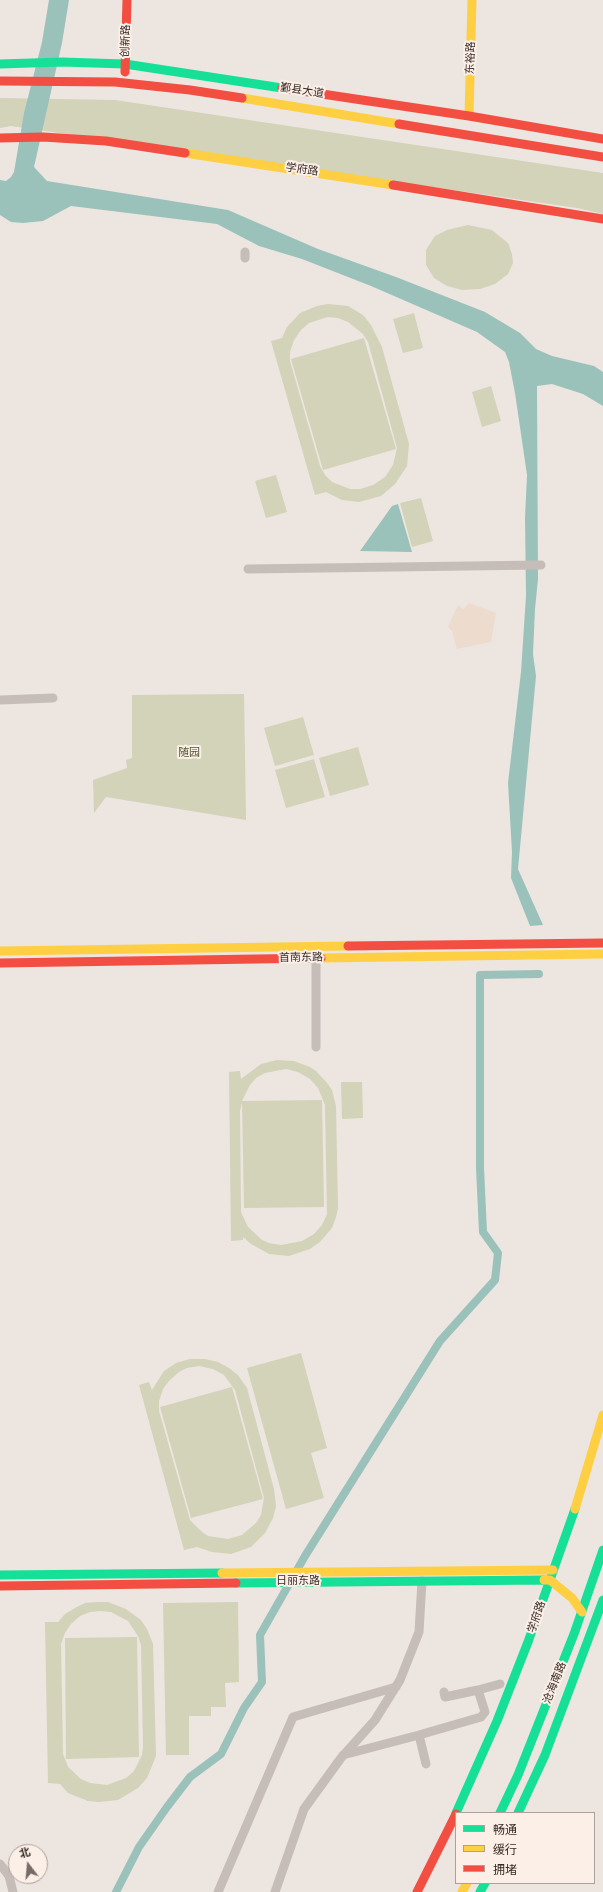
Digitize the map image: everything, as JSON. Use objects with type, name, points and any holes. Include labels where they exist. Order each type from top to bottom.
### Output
[{"type":"main road","name":"创新路","points":[[118,0],[120,64],[125,83]]},
{"type":"main road","name":"创新路","points":[[115,82],[120,64],[127,0]]},
{"type":"main road","name":"东裕路","points":[[469,116],[472,0]]},
{"type":"main road","name":"鄞县大道","points":[[0,64],[30,62],[120,64],[469,116],[603,139]]},
{"type":"main road","name":"鄞县大道","points":[[0,81],[62,80],[115,82],[190,90],[603,157]]},
{"type":"main road","name":"学府路","points":[[0,138],[43,137],[106,141],[322,173],[603,220]]},
{"type":"main road","name":"首南东路","points":[[0,951],[603,943]]},
{"type":"main road","name":"首南东路","points":[[0,963],[603,954]]},
{"type":"main road","name":"学府路","points":[[456,1812],[528,1642],[566,1534],[603,1415]]},
{"type":"main road","name":"沧海南路","points":[[500,1812],[518,1775],[582,1612],[603,1550]]},
{"type":"main road","name":"日丽东路","points":[[0,1575],[279,1571],[553,1570]]},
{"type":"main road","name":"日丽东路","points":[[0,1586],[550,1580]]},
{"type":"main road","points":[[550,1580],[572,1598],[582,1612]]},
{"type":"main road","name":"沧海南路","points":[[518,1812],[545,1755],[603,1600]]},
{"type":"main road","name":"学府路","points":[[417,1892],[455,1815]]},
{"type":"street","points":[[248,569],[541,565]]},
{"type":"street","points":[[0,700],[52,698]]},
{"type":"street","points":[[316,958],[316,1047]]},
{"type":"street","points":[[275,1892],[304,1809],[343,1755],[375,1720],[400,1680],[419,1632],[422,1581]]},
{"type":"street","points":[[444,1692],[445,1698],[500,1684]]},
{"type":"street","points":[[218,1892],[293,1717],[396,1687]]},
{"type":"street","points":[[343,1755],[481,1717],[485,1712],[478,1690]]},
{"type":"street","points":[[419,1735],[426,1764]]},
{"type":"street","points":[[0,1864],[9,1876],[13,1892]]},
{"type":"green space","points":[[0,98],[115,100],[603,173],[603,214],[577,208],[11,126],[0,128]]},
{"type":"green space","points":[[468,225],[492,230],[508,243],[512,254],[513,263],[508,274],[495,284],[480,289],[462,290],[447,286],[434,278],[426,265],[426,250],[435,236],[447,230]]},
{"type":"green space","points":[[328,304],[348,306],[363,315],[371,325],[382,347],[409,444],[407,466],[395,484],[381,496],[359,502],[342,500],[326,492],[315,495],[271,341],[282,338],[287,327],[300,313],[317,306]],"holes":[[[328,317],[338,318],[348,322],[363,334],[368,342],[397,448],[393,465],[385,477],[373,485],[360,489],[350,489],[332,482],[325,475],[320,466],[290,361],[290,352],[294,340],[301,330],[309,323]]]},
{"type":"green space","points":[[414,313],[423,348],[403,353],[393,319]]},
{"type":"green space","points":[[364,338],[396,449],[323,470],[291,359]]},
{"type":"green space","points":[[491,386],[501,421],[482,427],[472,392]]},
{"type":"green space","points":[[276,475],[287,512],[266,518],[255,481]]},
{"type":"green space","points":[[421,498],[433,541],[412,547],[400,503]]},
{"type":"green space","name":"随园","points":[[244,694],[246,820],[106,797],[94,813],[93,780],[127,768],[126,760],[132,758],[132,695]]},
{"type":"green space","points":[[303,717],[314,755],[275,766],[264,728]]},
{"type":"green space","points":[[358,747],[369,785],[330,796],[319,758]]},
{"type":"green space","points":[[314,759],[325,797],[286,808],[275,770]]},
{"type":"green space","points":[[277,1060],[294,1061],[310,1067],[316,1071],[332,1090],[336,1106],[338,1208],[336,1217],[332,1228],[320,1242],[310,1249],[289,1256],[269,1254],[251,1244],[243,1237],[243,1240],[231,1241],[229,1072],[240,1071],[241,1079],[261,1064]],"holes":[[[286,1069],[298,1072],[310,1079],[318,1088],[325,1105],[327,1214],[322,1225],[314,1234],[302,1241],[281,1245],[262,1240],[248,1227],[241,1212],[240,1111],[242,1102],[244,1208],[324,1207],[322,1100],[242,1101],[250,1085],[256,1078],[265,1073]]]},
{"type":"green space","points":[[341,1082],[362,1082],[363,1118],[342,1119]]},
{"type":"green space","points":[[301,1353],[327,1448],[311,1453],[324,1498],[286,1509],[247,1368]]},
{"type":"green space","points":[[190,1359],[205,1359],[218,1362],[238,1375],[247,1388],[274,1489],[276,1506],[273,1518],[265,1533],[251,1547],[231,1554],[212,1552],[197,1547],[184,1550],[139,1385],[149,1382],[152,1390],[164,1371],[176,1363]],"holes":[[[199,1366],[213,1369],[224,1375],[235,1390],[264,1498],[261,1515],[256,1523],[242,1535],[228,1539],[208,1536],[190,1520],[159,1411],[159,1401],[163,1389],[179,1372],[187,1368]]]},
{"type":"green space","points":[[232,1387],[263,1499],[191,1518],[160,1407]]},
{"type":"green space","points":[[108,1602],[126,1609],[141,1620],[147,1629],[153,1644],[156,1756],[147,1778],[138,1788],[118,1800],[99,1802],[88,1801],[68,1793],[60,1784],[48,1783],[45,1622],[58,1622],[65,1614],[85,1603]],"holes":[[[90,1612],[111,1612],[128,1621],[138,1636],[141,1645],[143,1747],[142,1755],[134,1771],[126,1778],[107,1785],[90,1783],[81,1779],[68,1767],[63,1754],[61,1644],[65,1633],[71,1624],[80,1616]]]},
{"type":"green space","points":[[238,1602],[239,1682],[225,1683],[226,1707],[211,1707],[211,1716],[189,1716],[189,1755],[166,1755],[163,1603]]},
{"type":"green space","points":[[137,1637],[139,1757],[66,1759],[65,1638]]},
{"type":"shaded area","points":[[469,603],[496,613],[491,642],[457,649],[452,631],[448,627],[458,605],[463,609]]},
{"type":"water","points":[[49,0],[69,0],[62,43],[34,167],[47,181],[228,210],[318,249],[396,277],[485,312],[520,333],[536,349],[552,356],[594,366],[603,372],[603,406],[583,394],[552,384],[537,386],[538,579],[533,654],[536,676],[518,869],[543,925],[530,926],[511,878],[512,852],[508,783],[521,672],[526,596],[525,518],[527,475],[515,393],[509,362],[505,352],[477,332],[371,286],[302,259],[259,246],[217,224],[71,206],[43,221],[23,223],[11,222],[0,215],[0,180],[6,181],[14,172],[24,113],[42,42]]},
{"type":"water","points":[[398,504],[412,552],[360,551],[392,506]]},
{"type":"waterway","points":[[116,1892],[139,1847],[167,1807],[190,1777],[221,1754],[244,1708],[262,1682],[260,1635],[305,1556],[440,1341],[495,1280],[498,1253],[483,1232],[480,1168],[480,975],[539,974]]},
{"type":"traffic: fast","points":[[0,64],[62,62],[125,64],[282,88]]},
{"type":"traffic: fast","points":[[456,1812],[497,1721],[528,1642],[575,1509]]},
{"type":"traffic: fast","points":[[500,1812],[518,1775],[574,1634],[603,1550]]},
{"type":"traffic: fast","points":[[0,1575],[222,1573]]},
{"type":"traffic: fast","points":[[236,1583],[544,1580]]},
{"type":"traffic: fast","points":[[518,1812],[545,1755],[603,1600]]},
{"type":"traffic: fast","points":[[480,1892],[484,1884]]},
{"type":"traffic: slow","points":[[469,116],[472,0]]},
{"type":"traffic: slow","points":[[242,98],[399,124]]},
{"type":"traffic: slow","points":[[185,153],[393,185]]},
{"type":"traffic: slow","points":[[0,951],[348,946]]},
{"type":"traffic: slow","points":[[321,958],[603,954]]},
{"type":"traffic: slow","points":[[575,1509],[603,1415]]},
{"type":"traffic: slow","points":[[222,1573],[553,1570]]},
{"type":"traffic: slow","points":[[544,1580],[550,1580],[572,1598],[582,1612]]},
{"type":"traffic: slow","points":[[462,1892],[466,1884]]},
{"type":"traffic: jam","points":[[125,72],[127,0]]},
{"type":"traffic: jam","points":[[0,81],[115,82],[190,90],[242,98]]},
{"type":"traffic: jam","points":[[282,88],[469,116],[603,139]]},
{"type":"traffic: jam","points":[[399,124],[603,157]]},
{"type":"traffic: jam","points":[[0,138],[43,137],[106,141],[185,153]]},
{"type":"traffic: jam","points":[[393,185],[603,219]]},
{"type":"traffic: jam","points":[[348,946],[603,943]]},
{"type":"traffic: jam","points":[[0,963],[321,958]]},
{"type":"traffic: jam","points":[[0,1586],[236,1583]]},
{"type":"traffic: jam","points":[[417,1892],[455,1816]]}]
